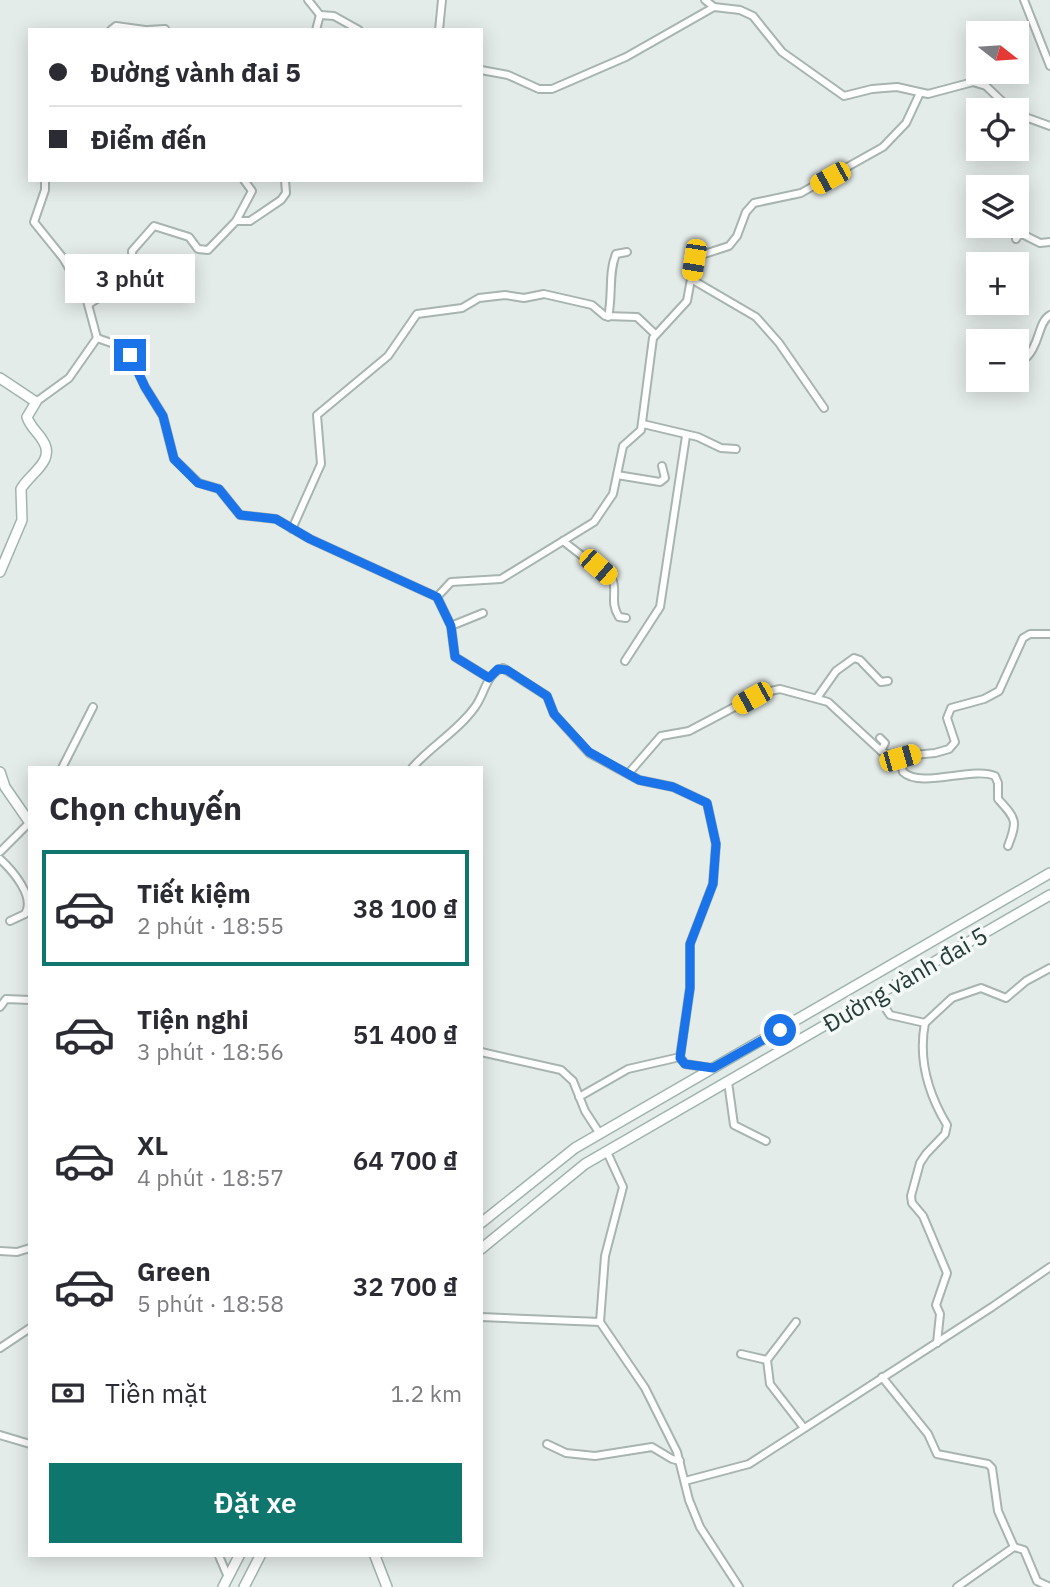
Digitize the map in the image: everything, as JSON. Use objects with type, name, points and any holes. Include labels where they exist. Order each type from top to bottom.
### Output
[{"type":"main road","points":[[0,378],[36,402],[27,417],[43,440],[46,454],[39,469],[21,489],[22,520],[0,572]]},
{"type":"main road","points":[[0,772],[1,783],[28,820]]},
{"type":"main road","name":"Đường vành đai 5","points":[[483,1221],[575,1148],[1050,873]]},
{"type":"main road","name":"Đường vành đai 5","points":[[483,1247],[585,1164],[1050,895]]},
{"type":"main road","points":[[223,1587],[238,1557]]},
{"type":"main road","points":[[244,1587],[259,1557]]},
{"type":"main road","points":[[375,1557],[387,1587]]},
{"type":"street","points":[[307,0],[320,15],[334,16],[355,28]]},
{"type":"street","points":[[439,28],[442,0]]},
{"type":"street","points":[[705,0],[714,7],[740,10],[752,16],[782,51],[844,96],[878,88],[897,87],[920,93],[934,93],[966,82],[980,83],[997,98]]},
{"type":"street","points":[[1024,0],[1050,66]]},
{"type":"street","points":[[483,69],[508,75],[539,89],[552,89],[626,57],[714,7]]},
{"type":"street","points":[[317,28],[320,15]]},
{"type":"street","points":[[114,28],[131,28]]},
{"type":"street","points":[[437,597],[450,582],[501,579],[594,522],[613,494],[624,446],[637,435],[643,424],[655,334],[687,301],[695,257],[729,247],[737,236],[749,207],[760,201],[801,193],[877,152],[905,123],[920,93]]},
{"type":"street","points":[[1029,118],[1050,126]]},
{"type":"street","points":[[36,402],[69,378],[97,338],[89,304],[67,264],[34,222],[45,190],[45,182]]},
{"type":"street","points":[[89,304],[112,289],[133,281],[132,251],[153,226],[189,237],[198,248],[205,251],[223,238],[251,197],[252,191],[245,182]]},
{"type":"street","points":[[236,221],[248,222],[281,200],[286,193],[285,182]]},
{"type":"street","points":[[1016,239],[1020,233],[1040,243],[1050,242]]},
{"type":"street","points":[[608,317],[612,301],[613,262],[616,254],[626,252]]},
{"type":"street","points":[[691,279],[756,317],[779,343],[824,408]]},
{"type":"street","points":[[292,528],[321,464],[317,415],[388,356],[417,314],[462,308],[479,298],[509,295],[524,298],[544,294],[592,305],[608,317],[637,317],[655,334]]},
{"type":"street","points":[[1029,355],[1036,347],[1042,322],[1050,316]]},
{"type":"street","points":[[97,338],[117,345],[130,355],[163,416],[171,455],[194,480],[219,489],[240,515],[270,517],[437,597],[451,626],[455,657],[489,678]]},
{"type":"street","points":[[643,424],[698,437],[721,448],[736,449]]},
{"type":"street","points":[[625,662],[660,607],[686,436]]},
{"type":"street","points":[[617,475],[660,482],[665,478],[662,466]]},
{"type":"street","points":[[563,541],[612,579],[615,584],[613,608],[619,617],[626,618]]},
{"type":"street","points":[[451,626],[483,613]]},
{"type":"street","points":[[628,774],[661,736],[689,731],[761,693],[780,690],[817,698],[833,705],[881,751],[900,758],[915,753],[935,753],[953,746],[954,737],[947,718],[951,708],[984,699],[999,691],[1023,638],[1030,634],[1050,634]]},
{"type":"street","points":[[817,698],[836,671],[854,658],[881,682],[888,681]]},
{"type":"street","points":[[414,766],[472,711],[489,678],[503,668],[547,696],[554,714],[584,749],[628,774],[673,787],[705,801],[715,838],[711,893],[689,952],[690,988],[680,1058],[685,1064],[713,1068]]},
{"type":"street","points":[[63,766],[93,707]]},
{"type":"street","points":[[880,738],[885,743],[881,751]]},
{"type":"street","points":[[900,758],[903,772],[910,777],[956,777],[985,773],[995,776],[998,799],[1014,816],[1016,823],[1008,846]]},
{"type":"street","points":[[0,852],[28,822]]},
{"type":"street","points":[[0,859],[19,882],[28,902],[25,914],[10,921]]},
{"type":"street","points":[[937,1343],[940,1314],[936,1305],[947,1273],[923,1216],[912,1203],[911,1196],[920,1163],[945,1134],[947,1125],[930,1092],[923,1062],[925,1023],[953,998],[981,988],[1006,998],[1026,981],[1050,968]]},
{"type":"street","points":[[877,996],[890,1015],[925,1023]]},
{"type":"street","points":[[0,1007],[6,999],[28,1000]]},
{"type":"street","points":[[483,1052],[561,1070],[573,1081],[600,1134]]},
{"type":"street","points":[[579,1097],[628,1069],[680,1058]]},
{"type":"street","points":[[728,1082],[734,1125],[766,1141]]},
{"type":"street","points":[[607,1152],[624,1187],[605,1256],[600,1322],[641,1381],[680,1461],[700,1527],[739,1587]]},
{"type":"street","points":[[0,1251],[17,1252],[28,1249]]},
{"type":"street","points":[[685,1481],[749,1464],[1050,1267]]},
{"type":"street","points":[[483,1317],[600,1322]]},
{"type":"street","points":[[796,1321],[767,1360],[770,1384],[804,1427]]},
{"type":"street","points":[[0,1348],[28,1329]]},
{"type":"street","points":[[741,1354],[767,1360]]},
{"type":"street","points":[[882,1377],[928,1434],[937,1454],[988,1464],[992,1468],[998,1511],[1014,1547],[1024,1550],[1037,1581],[1050,1587]]},
{"type":"street","points":[[0,1435],[28,1443]]},
{"type":"street","points":[[547,1444],[566,1453],[595,1456],[652,1447],[680,1461]]},
{"type":"street","points":[[957,1587],[1014,1547]]},
{"type":"street","points":[[219,1557],[228,1577]]},
{"type":"route","points":[[130,355],[163,416],[171,455],[194,480],[204,486],[219,489],[240,515],[276,519],[310,539],[437,597],[451,626],[454,653],[458,660],[489,678],[498,669],[507,670],[550,699],[554,714],[584,749],[639,780],[673,787],[707,803],[716,844],[713,884],[709,901],[690,944],[690,988],[680,1058],[685,1064],[713,1068],[780,1030]]}]
